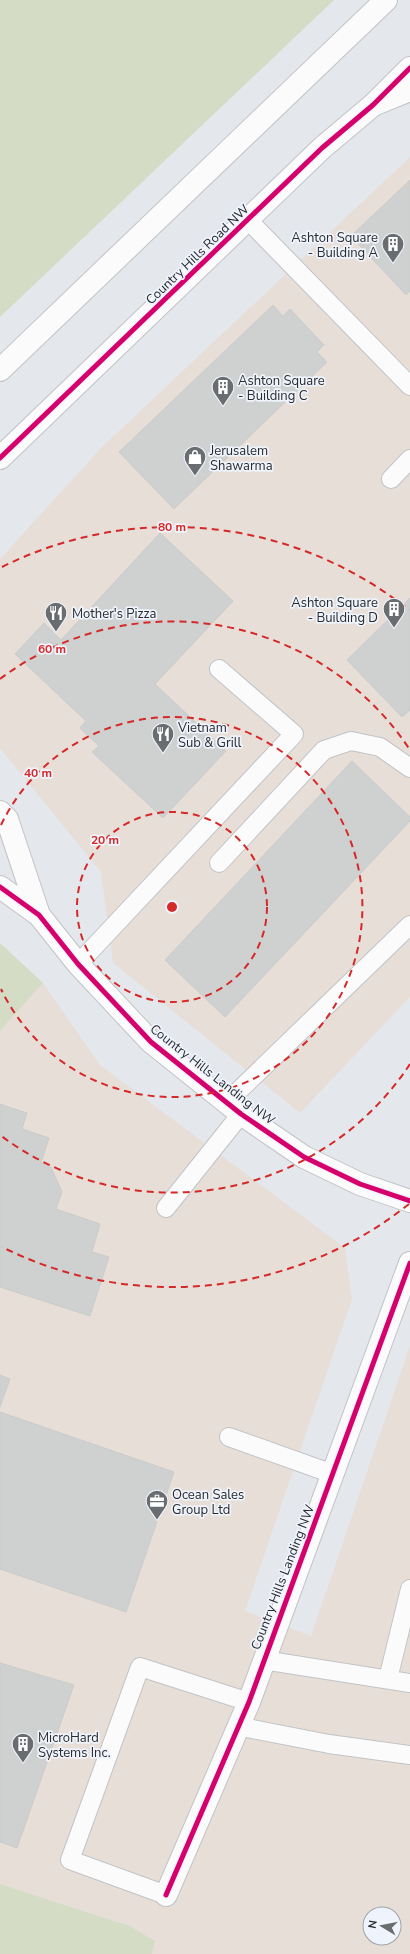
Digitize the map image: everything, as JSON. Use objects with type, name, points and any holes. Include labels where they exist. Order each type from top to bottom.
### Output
[{"type":"street","points":[[0,370],[386,0]]},
{"type":"street","name":"Country Hills Road NW","points":[[0,458],[322,148],[373,105],[410,68]]},
{"type":"street","points":[[373,105],[410,90]]},
{"type":"street","name":"Country Hills Landing NW","points":[[0,812],[7,819],[39,916]]},
{"type":"street","name":"Country Hills Landing NW","points":[[0,887],[39,916],[78,964],[151,1042],[234,1108],[304,1157],[360,1184],[410,1201]]},
{"type":"street","name":"Country Hills Landing NW","points":[[166,1895],[237,1726],[249,1702],[263,1660],[410,1263]]},
{"type":"lane","points":[[248,220],[410,386]]},
{"type":"lane","points":[[391,479],[410,459]]},
{"type":"lane","points":[[78,964],[294,734],[219,669]]},
{"type":"lane","points":[[219,863],[324,750],[351,741],[380,747],[410,768]]},
{"type":"lane","points":[[166,1208],[234,1108],[410,925]]},
{"type":"lane","points":[[229,1437],[333,1474]]},
{"type":"lane","points":[[388,1679],[410,1589]]},
{"type":"lane","points":[[263,1660],[410,1683]]},
{"type":"lane","points":[[166,1895],[70,1860],[140,1667],[249,1702]]},
{"type":"lane","points":[[237,1726],[329,1744],[410,1755]]},
{"type":"shaded area","points":[[410,157],[410,997],[300,1113],[113,963],[101,872],[0,748],[0,559],[101,448]]},
{"type":"shaded area","points":[[43,983],[100,1065],[345,1248],[352,1299],[245,1611],[311,1636],[410,1346],[410,1954],[152,1954],[155,1941],[130,1926],[0,1884],[0,1031]]},
{"type":"green space","points":[[0,0],[334,0],[0,317]]},
{"type":"green space","points":[[0,943],[43,983],[0,1031]]},
{"type":"green space","points":[[0,1884],[130,1926],[155,1941],[152,1954],[0,1954]]},
{"type":"building","name":"Ashton Square - Building A","points":[[410,180],[410,291],[406,295],[351,236]]},
{"type":"building","name":"Ashton Square - Building C","points":[[273,305],[283,316],[290,309],[324,345],[317,352],[327,362],[174,509],[119,452]]},
{"type":"building","points":[[160,533],[233,601],[155,684],[226,751],[163,818],[92,752],[99,746],[80,728],[86,721],[15,654],[44,623],[61,640]]},
{"type":"building","name":"Ashton Square - Building D","points":[[410,598],[410,710],[402,717],[347,660]]},
{"type":"building","points":[[352,761],[410,817],[410,821],[225,1017],[165,960]]},
{"type":"building","points":[[0,1104],[27,1113],[22,1129],[49,1138],[41,1163],[51,1167],[62,1192],[56,1209],[100,1224],[92,1252],[109,1257],[90,1316],[0,1287]]},
{"type":"building","points":[[0,1375],[10,1379],[0,1407]]},
{"type":"building","points":[[0,1412],[174,1472],[126,1612],[0,1569]]},
{"type":"building","name":"MicroHard Systems Inc.","points":[[0,1663],[74,1685],[17,1848],[0,1842]]},
{"type":"cycle path","points":[[0,458],[322,148],[373,105],[410,68]]},
{"type":"cycle path","points":[[0,887],[39,915],[78,964],[151,1042],[241,1114],[304,1157],[360,1184],[410,1201]]},
{"type":"cycle path","points":[[166,1895],[249,1702],[410,1263]]},
{"type":"place","name":"Ashton Square - Building A","points":[[393,264]]},
{"type":"place","name":"Ashton Square - Building C","points":[[223,406]]},
{"type":"place","name":"Jerusalem Shawarma","points":[[195,476]]},
{"type":"place","name":"Ashton Square - Building D","points":[[394,628]]},
{"type":"place","name":"Mother's Pizza","points":[[56,632]]},
{"type":"place","name":"Vietnam Sub & Grill","points":[[163,754]]},
{"type":"place","name":"Ocean Sales Group Ltd","points":[[157,1520]]},
{"type":"place","name":"MicroHard Systems Inc.","points":[[23,1764]]}]
